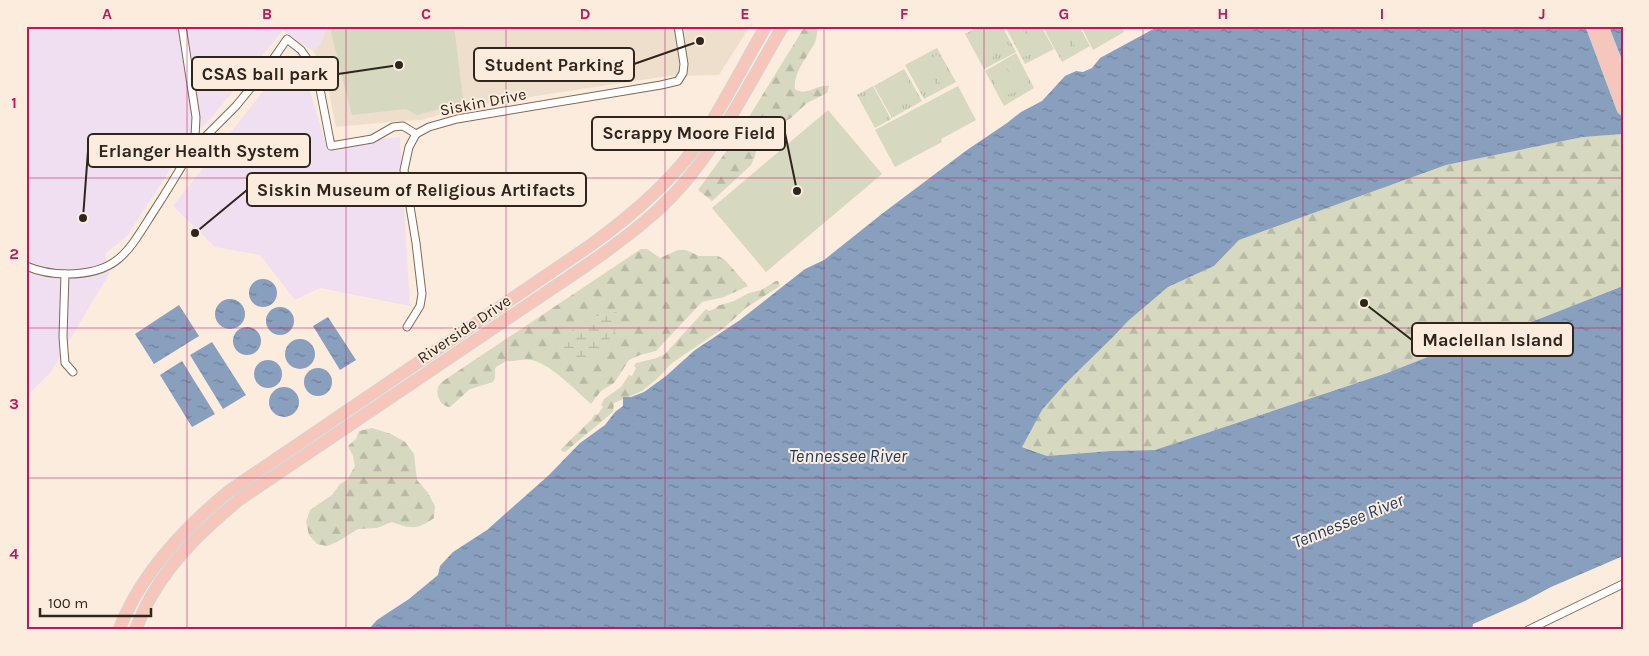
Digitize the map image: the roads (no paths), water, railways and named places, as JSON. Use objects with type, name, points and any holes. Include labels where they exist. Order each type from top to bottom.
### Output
[{"type":"main road","name":"Riverside Drive","points":[[119,630],[136,596],[156,566],[184,531],[203,512],[229,491],[588,248],[618,226],[652,195],[700,140],[766,26]]},
{"type":"main road","name":"Riverside Drive","points":[[135,630],[152,595],[175,562],[206,527],[240,499],[584,267],[630,235],[657,210],[692,173],[720,133],[783,26]]},
{"type":"main road","points":[[1592,26],[1623,108]]},
{"type":"main road","points":[[1602,26],[1623,80]]},
{"type":"street","points":[[26,266],[48,274],[80,274],[95,271],[108,266],[128,252],[139,238],[190,152],[195,137],[196,117],[182,26]]},
{"type":"street","name":"Siskin Drive","points":[[416,134],[429,127],[457,120],[678,81],[683,74],[684,64],[678,26]]},
{"type":"street","points":[[190,152],[236,106],[267,68],[287,39],[301,50],[315,70],[331,146],[372,139],[393,127],[403,126],[416,134],[408,147],[404,170],[422,294],[420,306],[407,327]]},
{"type":"street","points":[[65,274],[63,337],[65,363],[72,372]]},
{"type":"street","points":[[1528,630],[1623,584]]},
{"type":"water","name":"Tennessee River","points":[[1159,26],[1623,26],[1623,134],[1583,137],[1446,165],[1239,240],[1214,266],[1168,287],[1128,321],[1065,384],[1042,410],[1022,447],[1047,456],[1155,450],[1387,373],[1448,349],[1539,319],[1623,286],[1623,556],[1473,624],[1472,630],[368,630],[377,620],[409,599],[438,575],[440,566],[453,552],[487,530],[549,475],[580,443],[605,425],[615,412],[623,406],[623,397],[631,397],[644,392],[666,376],[695,350],[740,320],[805,269],[824,260],[967,150],[1021,112],[1042,101],[1065,76],[1076,71],[1083,72],[1092,68],[1100,58]]},
{"type":"water","points":[[263,279],[273,283],[277,293],[273,303],[263,307],[253,303],[249,293],[253,283]]},
{"type":"water","points":[[230,299],[236,300],[244,308],[244,320],[236,328],[230,329],[224,328],[216,320],[215,314],[216,308],[224,300]]},
{"type":"water","points":[[179,305],[199,336],[154,364],[135,334]]},
{"type":"water","points":[[280,307],[290,311],[294,321],[290,331],[280,335],[270,331],[266,321],[270,311]]},
{"type":"water","points":[[328,317],[356,360],[340,370],[313,326]]},
{"type":"water","points":[[247,327],[257,331],[261,341],[257,351],[247,355],[237,351],[233,341],[237,331]]},
{"type":"water","points":[[300,339],[311,343],[315,354],[311,365],[300,369],[289,365],[285,354],[289,343]]},
{"type":"water","points":[[212,342],[246,395],[223,409],[190,355]]},
{"type":"water","points":[[268,360],[278,364],[282,374],[278,384],[268,388],[258,384],[254,374],[258,364]]},
{"type":"water","points":[[182,361],[215,414],[192,427],[160,375]]},
{"type":"water","points":[[318,368],[328,372],[332,382],[328,392],[318,396],[308,392],[304,382],[308,372]]},
{"type":"water","points":[[284,387],[290,388],[298,396],[298,408],[290,416],[284,417],[278,416],[270,408],[269,402],[270,396],[278,388]]},
{"type":"place","name":"Student Parking","points":[[700,41]]},
{"type":"place","name":"CSAS ball park","points":[[399,65]]},
{"type":"place","name":"Scrappy Moore Field","points":[[797,191]]},
{"type":"place","name":"Erlanger Health System","points":[[83,218]]},
{"type":"place","name":"Siskin Museum of Religious Artifacts","points":[[195,233]]},
{"type":"place","name":"Maclellan Island","points":[[1364,303]]}]
